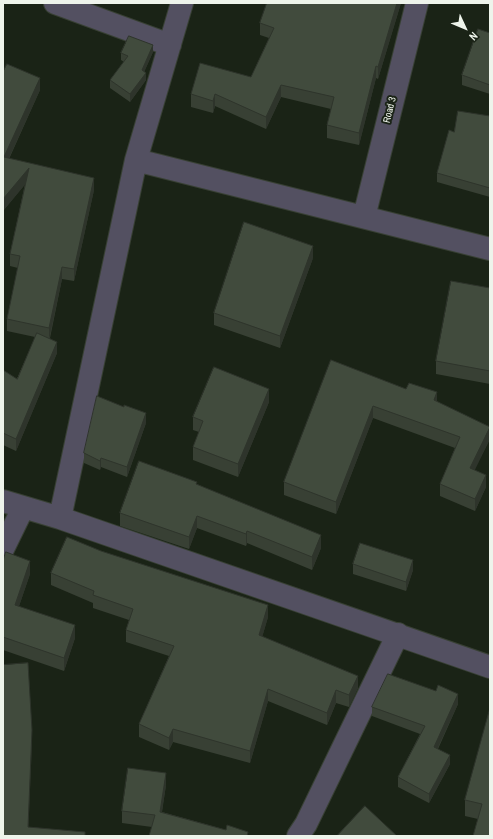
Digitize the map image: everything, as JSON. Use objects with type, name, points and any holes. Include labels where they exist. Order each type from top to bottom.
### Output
[{"type":"street","points":[[54,3],[170,45]]},
{"type":"street","points":[[60,518],[136,160],[182,3]]},
{"type":"street","name":"Road 3","points":[[364,217],[417,3]]},
{"type":"street","points":[[136,160],[490,249]]},
{"type":"street","points":[[3,501],[60,518],[490,667]]},
{"type":"street","points":[[3,549],[23,508]]},
{"type":"street","points":[[298,836],[306,824],[398,634]]},
{"type":"building","points":[[267,3],[397,3],[378,67],[376,66],[359,133],[327,125],[334,97],[281,85],[266,117],[215,94],[213,101],[191,94],[200,63],[251,77],[274,28],[260,23]]},
{"type":"building","points":[[478,29],[490,33],[490,85],[462,75]]},
{"type":"building","points":[[129,36],[153,45],[142,70],[146,73],[130,94],[110,80],[128,56],[121,53]]},
{"type":"building","points":[[7,64],[40,78],[4,157],[94,178],[74,269],[62,267],[49,328],[7,319],[20,256],[10,254],[29,168],[3,199],[3,72]]},
{"type":"building","points":[[458,111],[490,116],[490,188],[437,173],[449,130],[454,132]]},
{"type":"building","points":[[244,222],[313,246],[280,336],[214,313]]},
{"type":"building","points":[[451,281],[490,288],[490,371],[436,361]]},
{"type":"building","points":[[37,333],[57,342],[16,439],[3,433],[3,370],[17,379]]},
{"type":"building","points":[[331,360],[406,389],[409,383],[437,392],[434,400],[490,427],[470,468],[486,475],[475,499],[440,484],[460,437],[373,406],[336,502],[284,482]]},
{"type":"building","points":[[214,367],[269,389],[238,464],[193,447],[203,421],[193,417]]},
{"type":"building","points":[[97,396],[124,407],[124,405],[146,413],[127,467],[101,458],[100,461],[84,453]]},
{"type":"building","points":[[139,461],[197,482],[196,484],[321,535],[312,557],[247,531],[246,534],[197,516],[189,537],[120,513]]},
{"type":"building","points":[[67,537],[101,551],[268,605],[259,635],[358,676],[349,695],[336,690],[327,713],[268,689],[250,751],[173,729],[169,738],[139,724],[174,646],[126,630],[133,609],[93,595],[94,591],[51,573]]},
{"type":"building","points":[[360,543],[413,560],[406,582],[353,564]]},
{"type":"building","points":[[6,552],[30,561],[15,605],[75,625],[64,658],[3,637],[3,561]]},
{"type":"building","points":[[28,663],[32,730],[28,827],[85,832],[85,836],[3,836],[3,665]]},
{"type":"building","points":[[388,674],[436,691],[438,685],[458,694],[434,747],[450,755],[429,794],[398,777],[425,726],[372,707]]},
{"type":"building","points":[[490,708],[490,836],[473,836],[482,804],[465,800]]},
{"type":"building","points":[[128,768],[166,773],[160,812],[226,830],[227,825],[248,832],[247,836],[149,836],[155,815],[122,811]]},
{"type":"building","points":[[365,806],[397,836],[337,836]]}]
